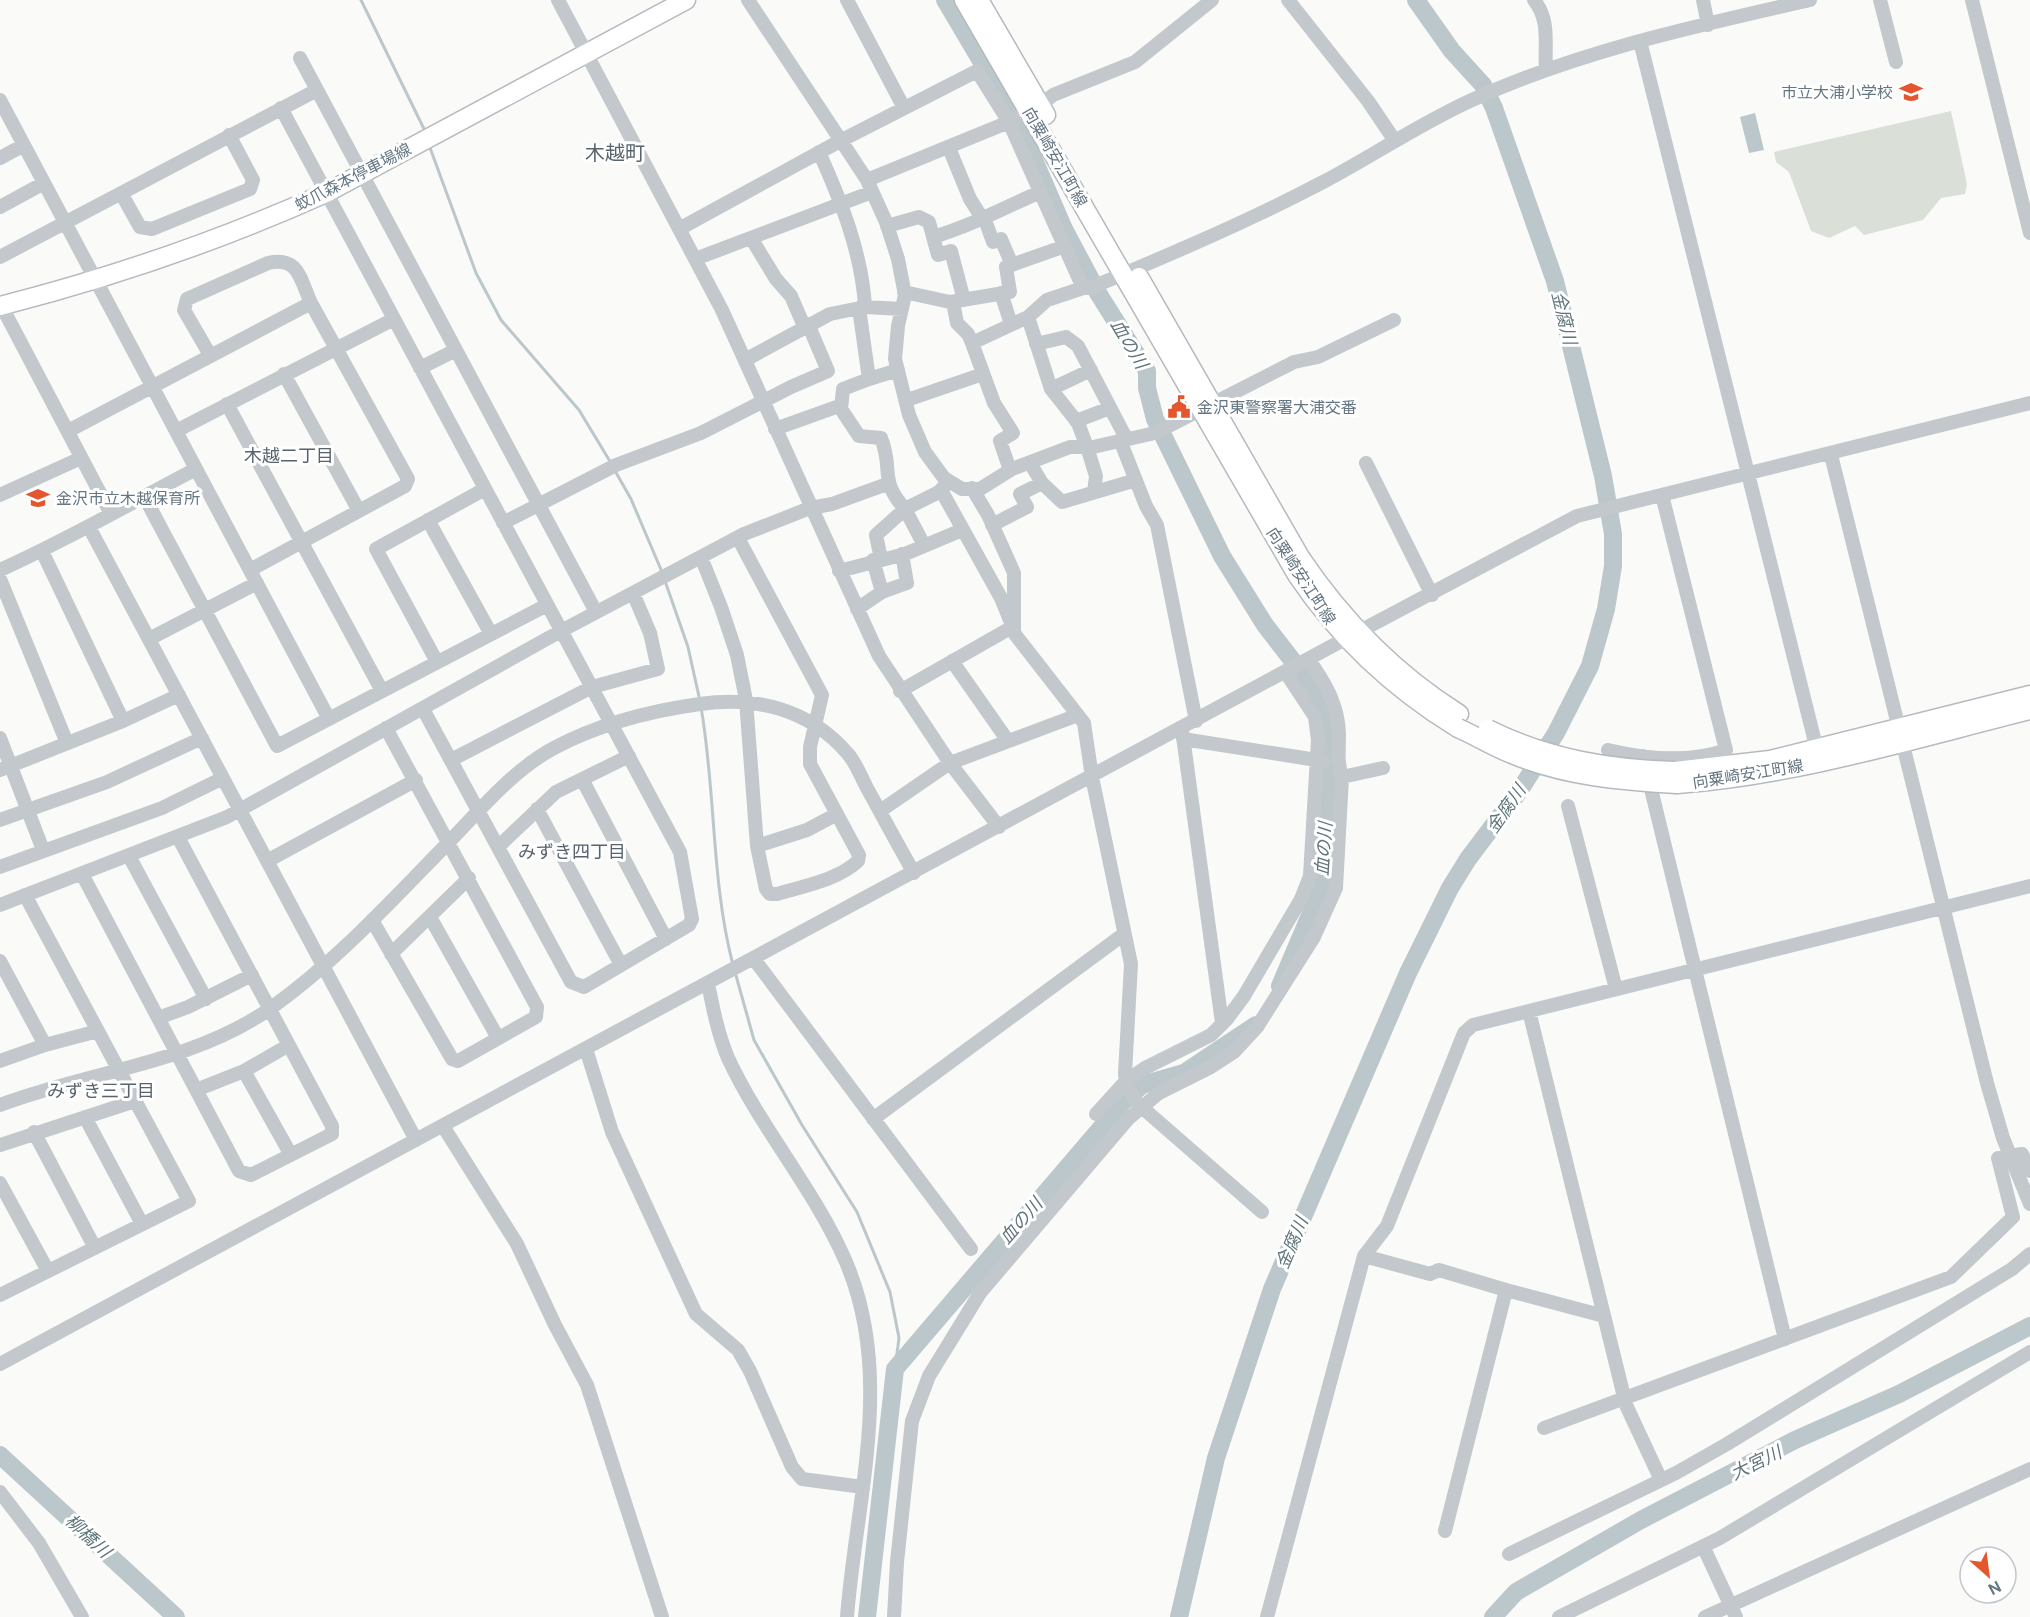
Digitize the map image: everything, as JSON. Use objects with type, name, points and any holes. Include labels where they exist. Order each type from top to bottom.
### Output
[{"type":"main road","name":"蚊爪森本停車場線","points":[[1,305],[96,281],[199,247],[326,193],[686,0]]},
{"type":"main road","name":"向粟崎安江町線","points":[[964,0],[1033,110],[1128,270],[1207,407],[1297,575],[1402,691],[1460,722],[1512,755],[1551,768],[1616,780],[1755,776],[2030,695]]},
{"type":"main road","name":"向粟崎安江町線","points":[[980,0],[1033,110]]},
{"type":"main road","name":"向粟崎安江町線","points":[[1676,778],[2030,710]]},
{"type":"street","points":[[558,0],[695,259],[745,360],[810,508],[879,656],[900,691],[950,763],[999,827]]},
{"type":"street","points":[[748,0],[869,186],[887,226],[898,259],[904,292],[895,359],[909,415],[925,452],[945,485],[962,530],[996,588],[1013,627]]},
{"type":"street","points":[[847,0],[904,108]]},
{"type":"street","points":[[695,259],[842,204],[869,186],[1033,110],[1053,95],[1135,62],[1212,0]]},
{"type":"street","points":[[1288,0],[1368,100],[1395,141]]},
{"type":"street","points":[[1534,0],[1540,7],[1547,32],[1546,70]]},
{"type":"street","points":[[1703,0],[1708,25]]},
{"type":"street","points":[[1880,0],[1896,62]]},
{"type":"street","points":[[1972,0],[2030,234]]},
{"type":"street","points":[[972,343],[1028,317],[1047,300],[1090,287],[1270,208],[1471,100],[1526,77],[1640,41],[1802,1]]},
{"type":"street","points":[[1640,41],[1817,750]]},
{"type":"street","points":[[300,58],[596,612]]},
{"type":"street","points":[[679,229],[819,152],[977,71],[1009,121],[1065,246],[1090,287]]},
{"type":"street","points":[[0,257],[317,90]]},
{"type":"street","points":[[0,100],[329,718]]},
{"type":"street","points":[[281,108],[680,852],[692,919],[689,925],[584,987],[571,982],[423,709]]},
{"type":"street","points":[[121,193],[140,226],[152,229],[250,189],[254,180],[229,135]]},
{"type":"street","points":[[0,158],[24,146]]},
{"type":"street","points":[[949,148],[970,199],[983,217],[993,242],[1001,239],[1012,265]]},
{"type":"street","points":[[819,152],[842,204],[864,285],[862,307],[869,379]]},
{"type":"street","points":[[0,207],[44,183]]},
{"type":"street","points":[[933,237],[972,226],[983,217],[1040,192]]},
{"type":"street","points":[[887,226],[919,217],[928,222],[938,255],[951,251],[958,301],[957,323],[968,334],[994,403],[1013,433],[1000,441],[1010,470]]},
{"type":"street","points":[[751,238],[776,279],[791,296],[828,371],[843,389],[841,409]]},
{"type":"street","points":[[904,292],[958,301],[1010,291],[1006,267],[1065,246]]},
{"type":"street","points":[[210,355],[184,310],[187,299],[268,263],[282,260],[294,266],[311,303],[408,479],[405,486],[250,570]]},
{"type":"street","points":[[1001,293],[1011,324]]},
{"type":"street","points":[[68,431],[311,303]]},
{"type":"street","points":[[1,305],[110,512]]},
{"type":"street","points":[[745,360],[830,314],[862,307],[902,309]]},
{"type":"street","points":[[1028,317],[1051,389],[1076,421],[1087,447],[1096,476],[1094,492]]},
{"type":"street","points":[[176,431],[394,319]]},
{"type":"street","points":[[882,592],[876,535],[905,509],[945,485],[962,489],[980,489],[1010,470],[1070,447],[1087,447],[1162,430],[1294,362],[1318,357],[1394,320]]},
{"type":"street","points":[[1036,344],[1066,337],[1078,346],[1110,408],[1136,480],[1157,525],[1196,721]]},
{"type":"street","points":[[420,368],[456,350]]},
{"type":"street","points":[[843,389],[898,370]]},
{"type":"street","points":[[1051,389],[1090,370]]},
{"type":"street","points":[[503,523],[616,465],[701,433],[791,387],[828,371]]},
{"type":"street","points":[[284,374],[359,511]]},
{"type":"street","points":[[907,400],[983,374]]},
{"type":"street","points":[[227,404],[382,690]]},
{"type":"street","points":[[0,1364],[1092,777],[1183,734],[1196,721],[1577,516],[2030,404]]},
{"type":"street","points":[[775,429],[839,406],[858,436],[881,438],[886,451],[887,484],[905,509],[924,545]]},
{"type":"street","points":[[1076,421],[1110,408]]},
{"type":"street","points":[[1831,455],[1987,1083],[2010,1154],[2030,1204]]},
{"type":"street","points":[[0,495],[81,458]]},
{"type":"street","points":[[1030,463],[1042,483],[1062,502],[1136,480]]},
{"type":"street","points":[[1366,463],[1432,595]]},
{"type":"street","points":[[0,570],[42,551],[110,512],[196,469]]},
{"type":"street","points":[[993,525],[1027,507],[1020,494],[1042,483]]},
{"type":"street","points":[[0,905],[178,837],[240,810],[561,631],[700,557],[738,538],[810,508],[832,504],[887,484]]},
{"type":"street","points":[[437,662],[376,549],[485,489]]},
{"type":"street","points":[[972,489],[993,525],[1014,573],[1014,633],[1024,649],[1084,723],[1092,777],[1131,964],[1127,1084],[1140,1105],[1262,1212]]},
{"type":"street","points":[[1608,750],[1668,758],[1712,755],[1726,750],[1662,495]]},
{"type":"street","points":[[144,496],[277,746],[547,604]]},
{"type":"street","points":[[428,520],[491,634]]},
{"type":"street","points":[[89,526],[416,1140]]},
{"type":"street","points":[[839,571],[935,543],[962,530]]},
{"type":"street","points":[[700,557],[722,607],[737,655],[746,700],[757,846],[766,889],[770,894],[818,882],[852,866],[858,861],[859,855],[810,764],[810,747],[822,694],[738,538]]},
{"type":"street","points":[[42,551],[123,721]]},
{"type":"street","points":[[857,609],[882,592],[907,583],[902,554]]},
{"type":"street","points":[[0,579],[67,743]]},
{"type":"street","points":[[149,639],[257,583]]},
{"type":"street","points":[[452,760],[592,687],[658,669],[650,633],[633,593]]},
{"type":"street","points":[[900,691],[1013,627]]},
{"type":"street","points":[[894,1617],[897,1562],[912,1421],[929,1376],[980,1293],[1140,1105],[1234,1052],[1257,1027],[1314,936],[1336,888],[1342,777],[1337,763],[1339,733],[1336,705],[1326,684],[1309,660]]},
{"type":"street","points":[[952,661],[1008,741]]},
{"type":"street","points":[[1096,1114],[1145,1068],[1211,1035],[1244,996],[1301,898],[1310,876],[1318,740],[1315,717],[1286,673]]},
{"type":"street","points":[[5,768],[123,721],[179,694]]},
{"type":"street","points":[[0,1105],[41,1090],[177,1054],[225,1035],[270,1008],[323,966],[372,920],[513,776],[553,749],[610,723],[671,708],[719,701],[746,700],[777,706],[816,726],[849,754],[914,873]]},
{"type":"street","points":[[880,810],[950,763],[1078,715]]},
{"type":"street","points":[[372,920],[452,1059],[458,1061],[536,1017],[537,1007],[450,841],[387,728]]},
{"type":"street","points":[[1183,734],[1316,761],[1337,763]]},
{"type":"street","points":[[1183,734],[1222,1023]]},
{"type":"street","points":[[0,738],[5,768],[29,810],[43,850]]},
{"type":"street","points":[[0,820],[107,782],[202,738]]},
{"type":"street","points":[[499,846],[556,792],[629,756]]},
{"type":"street","points":[[1643,756],[1785,1339]]},
{"type":"street","points":[[1342,777],[1383,768]]},
{"type":"street","points":[[0,867],[162,808],[223,778]]},
{"type":"street","points":[[582,779],[666,939]]},
{"type":"street","points":[[267,861],[416,780]]},
{"type":"street","points":[[1568,806],[1616,989]]},
{"type":"street","points":[[537,809],[621,965]]},
{"type":"street","points":[[757,846],[807,830],[837,814]]},
{"type":"street","points":[[82,874],[239,1172],[251,1175],[332,1134],[332,1126],[178,837]]},
{"type":"street","points":[[129,856],[206,999]]},
{"type":"street","points":[[391,954],[469,878]]},
{"type":"street","points":[[1267,1617],[1364,1256],[1387,1226],[1464,1033],[1473,1025],[2030,886]]},
{"type":"street","points":[[1,1293],[189,1201],[25,895]]},
{"type":"street","points":[[430,917],[498,1038]]},
{"type":"street","points":[[873,1119],[1124,934]]},
{"type":"street","points":[[0,961],[45,1045]]},
{"type":"street","points":[[749,962],[873,1119],[970,1249]]},
{"type":"street","points":[[158,1018],[206,999],[252,975]]},
{"type":"street","points":[[708,983],[716,1023],[728,1057],[747,1095],[812,1200],[846,1263],[861,1312],[869,1354],[870,1437],[847,1617]]},
{"type":"street","points":[[1529,1011],[1624,1398],[1661,1480]]},
{"type":"street","points":[[0,1061],[45,1045],[98,1031]]},
{"type":"street","points":[[196,1090],[244,1071],[289,1045]]},
{"type":"street","points":[[586,1049],[612,1132],[696,1314],[738,1350],[792,1467],[802,1479],[863,1488]]},
{"type":"street","points":[[244,1071],[291,1155]]},
{"type":"street","points":[[0,1145],[34,1132],[135,1101]]},
{"type":"street","points":[[85,1117],[142,1224]]},
{"type":"street","points":[[443,1126],[517,1244],[555,1325],[587,1385],[662,1617]]},
{"type":"street","points":[[34,1132],[95,1248]]},
{"type":"street","points":[[1544,1428],[1951,1277],[2013,1216],[1998,1158],[2010,1154],[2022,1154],[2030,1171]]},
{"type":"street","points":[[0,1184],[48,1271]]},
{"type":"street","points":[[1509,1554],[1661,1480],[1727,1444],[2012,1269],[2030,1254]]},
{"type":"street","points":[[1364,1256],[1430,1274],[1439,1270],[1604,1316]]},
{"type":"street","points":[[1445,1531],[1506,1290]]},
{"type":"street","points":[[1559,1617],[1703,1546],[2030,1352]]},
{"type":"street","points":[[1705,1617],[1733,1611],[2030,1469]]},
{"type":"street","points":[[0,1492],[39,1543],[82,1617]]},
{"type":"street","points":[[1703,1546],[1733,1611]]},
{"type":"shaded area","points":[[1951,111],[1967,184],[1965,194],[1941,198],[1923,220],[1864,235],[1855,226],[1829,238],[1811,231],[1789,172],[1776,162],[1774,152]]},
{"type":"shaded area","points":[[1755,113],[1764,150],[1749,153],[1740,117]]},
{"type":"waterway","points":[[361,0],[426,133]]},
{"type":"waterway","name":"血の川","points":[[945,0],[1019,125],[1064,229],[1098,293],[1147,371],[1147,388],[1155,419],[1222,556],[1265,625],[1306,678],[1325,712],[1329,730],[1327,849],[1322,887],[1280,986]]},
{"type":"waterway","name":"金腐川","points":[[1179,1617],[1216,1458],[1272,1289],[1408,973],[1450,888],[1468,859],[1520,790],[1556,733],[1590,666],[1606,609],[1613,566],[1613,534],[1603,476],[1555,281],[1494,108],[1483,85],[1452,51],[1416,0]]},
{"type":"waterway","points":[[429,145],[476,273],[501,320],[579,410],[611,463]]},
{"type":"waterway","points":[[614,469],[631,499],[662,572]]},
{"type":"waterway","points":[[665,581],[688,647],[700,701]]},
{"type":"waterway","points":[[701,707],[706,739],[717,869],[733,965]]},
{"type":"waterway","points":[[735,972],[754,1040],[802,1125],[857,1212],[890,1292],[899,1338],[895,1369]]},
{"type":"waterway","name":"血の川","points":[[867,1617],[895,1369],[1124,1101],[1142,1085],[1184,1073],[1256,1025]]},
{"type":"waterway","name":"大宮川","points":[[1493,1617],[1516,1592],[1641,1520],[1795,1440],[1899,1394],[2030,1326]]},
{"type":"waterway","name":"柳橋川","points":[[0,1455],[176,1617]]},
{"type":"place","name":"市立大浦小学校","points":[[1911,92]]},
{"type":"place","name":"金沢東警察署大浦交番","points":[[1179,407]]},
{"type":"place","name":"金沢市立木越保育所","points":[[38,498]]},
{"type":"district","name":"木越町","points":[[615,153]]},
{"type":"district","name":"木越二丁目","points":[[289,456]]},
{"type":"district","name":"みずき四丁目","points":[[572,852]]},
{"type":"district","name":"みずき三丁目","points":[[101,1091]]}]
